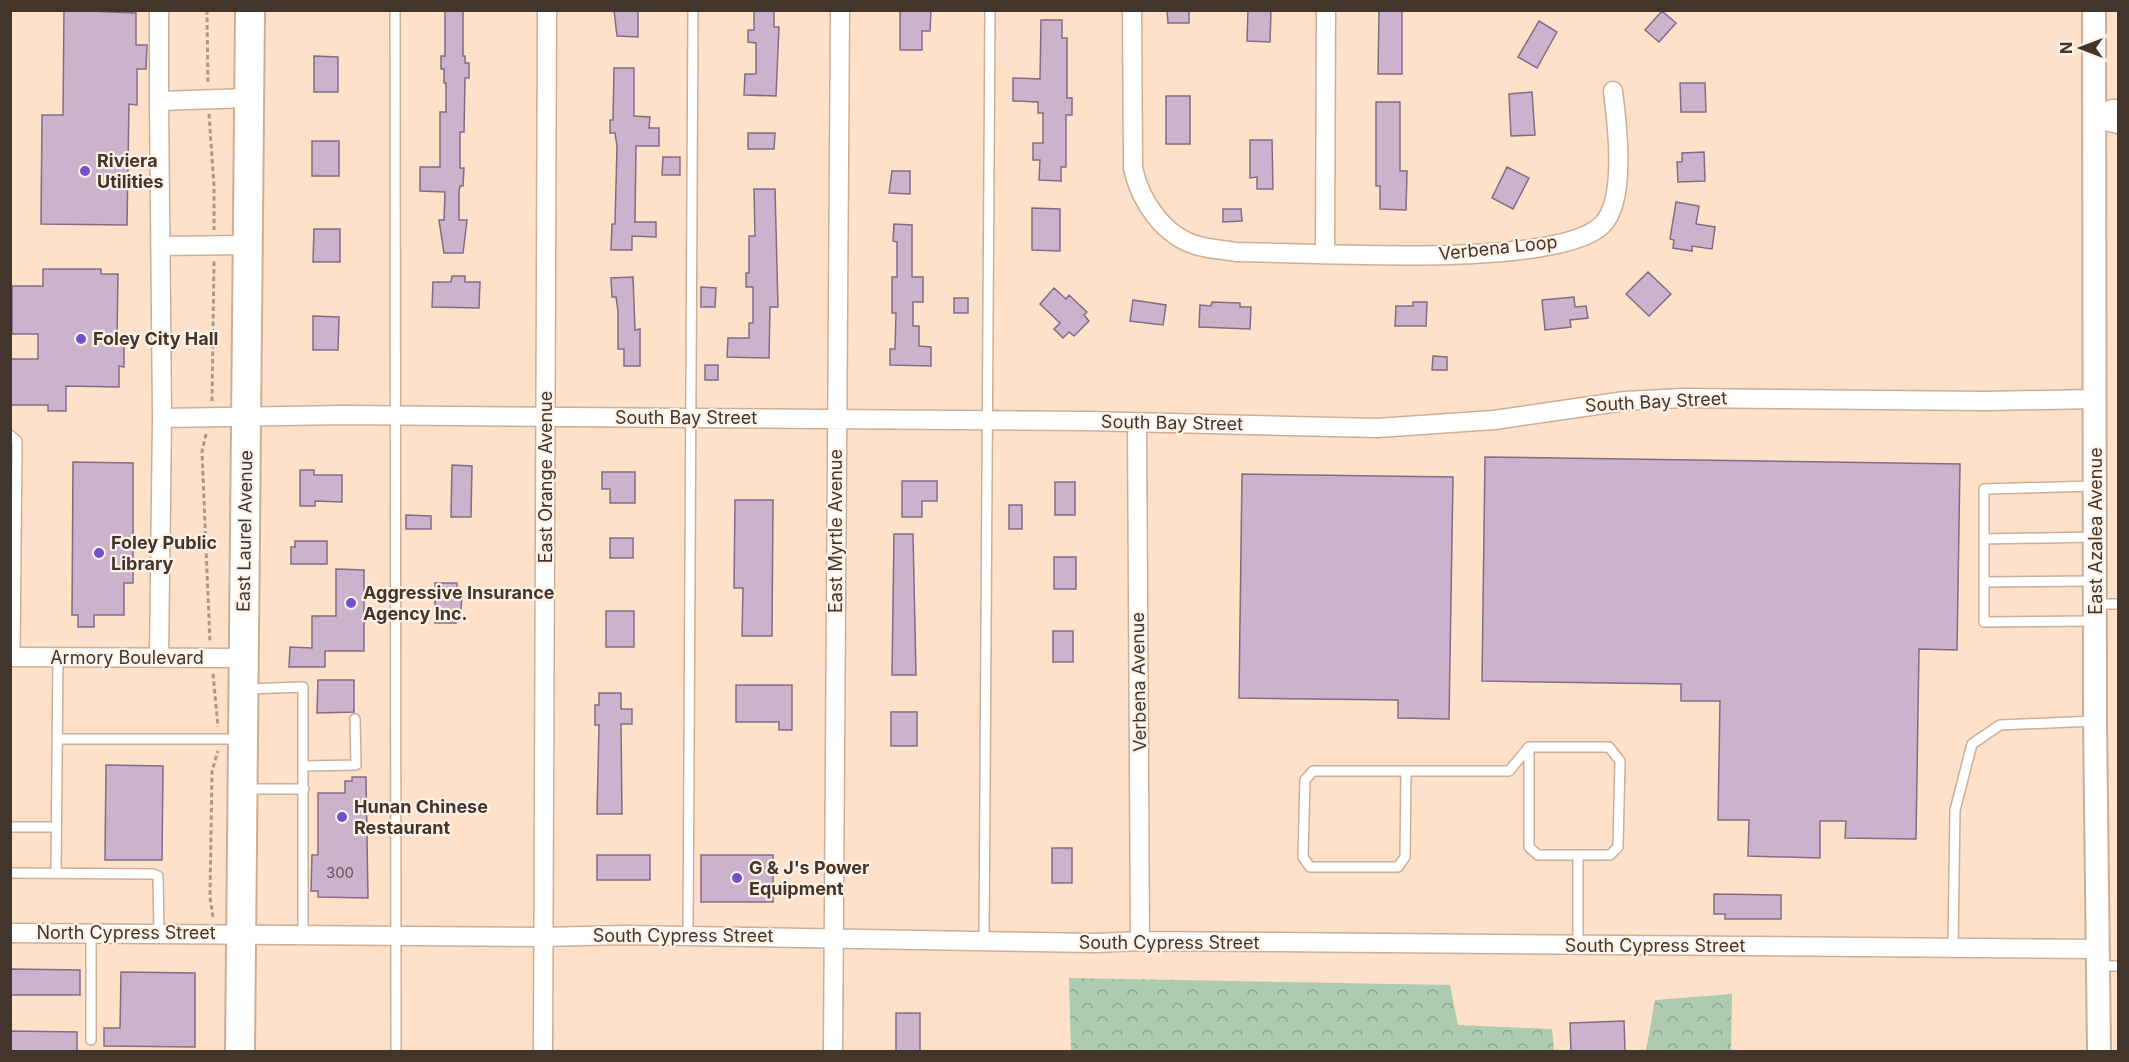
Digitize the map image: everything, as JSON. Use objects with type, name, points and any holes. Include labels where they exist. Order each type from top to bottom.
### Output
[{"type":"main road","name":"East Laurel Avenue","points":[[240,1052],[228,934],[243,789],[231,739],[244,689],[250,10]]},
{"type":"street","points":[[159,10],[162,418],[159,658]]},
{"type":"street","name":"East Orange Avenue","points":[[543,1052],[547,10]]},
{"type":"street","name":"East Myrtle Avenue","points":[[833,1052],[840,10]]},
{"type":"street","name":"Verbena Loop","points":[[1132,10],[1133,168],[1137,184],[1153,215],[1181,238],[1198,246],[1236,252],[1469,255],[1522,249],[1581,237],[1603,225],[1613,204],[1618,136],[1613,91]]},
{"type":"street","points":[[1326,10],[1326,253]]},
{"type":"street","name":"East Azalea Avenue","points":[[2094,10],[2095,721],[2104,960],[2099,1052]]},
{"type":"street","points":[[159,100],[249,98]]},
{"type":"street","points":[[2094,118],[2112,109],[2118,109]]},
{"type":"street","points":[[2094,118],[2118,124]]},
{"type":"street","points":[[160,246],[248,245]]},
{"type":"street","name":"South Bay Street","points":[[162,418],[396,416],[691,418],[1137,423],[1338,428],[1436,426],[1494,420],[1625,400],[1682,398],[1985,401],[2095,399]]},
{"type":"street","name":"Verbena Avenue","points":[[1137,423],[1140,941]]},
{"type":"street","name":"Armory Boulevard","points":[[13,657],[244,658]]},
{"type":"street","name":"North Cypress Street","points":[[10,933],[228,934]]},
{"type":"street","name":"South Cypress Street","points":[[228,934],[688,936],[1578,946],[1953,947],[2104,960]]},
{"type":"lane","points":[[395,10],[396,1052]]},
{"type":"lane","points":[[688,936],[693,10]]},
{"type":"lane","points":[[984,941],[990,10]]},
{"type":"lane","points":[[10,435],[17,441],[13,657]]},
{"type":"lane","points":[[2095,486],[1984,489],[1984,622],[2096,612],[2118,604]]},
{"type":"lane","points":[[1984,539],[2095,537]]},
{"type":"lane","points":[[1984,582],[2095,581]]},
{"type":"lane","points":[[56,873],[58,657]]},
{"type":"lane","points":[[244,689],[303,687],[303,934]]},
{"type":"lane","points":[[304,766],[356,765],[355,719]]},
{"type":"lane","points":[[1953,947],[1955,810],[1972,744],[2000,725],[2095,721]]},
{"type":"lane","points":[[57,739],[231,739]]},
{"type":"lane","points":[[1529,747],[1609,747],[1620,761],[1618,847],[1610,855],[1538,855],[1529,847],[1529,747]]},
{"type":"lane","points":[[1509,771],[1529,747]]},
{"type":"lane","points":[[1406,771],[1405,857],[1398,867],[1310,867],[1303,857],[1305,780],[1313,771],[1406,771],[1509,771],[1529,771]]},
{"type":"lane","points":[[243,789],[304,789]]},
{"type":"lane","points":[[10,827],[56,827]]},
{"type":"lane","points":[[1578,855],[1578,946]]},
{"type":"lane","points":[[10,873],[153,874],[158,876],[159,935]]},
{"type":"lane","points":[[91,933],[91,1040]]},
{"type":"path","points":[[207,10],[208,99],[214,186],[213,391],[202,452],[211,658],[231,739],[218,755],[212,771],[210,897],[228,934]]},
{"type":"green space","points":[[1069,978],[1450,985],[1458,1025],[1552,1029],[1554,1051],[1071,1051]]},
{"type":"green space","points":[[1732,994],[1731,1051],[1646,1051],[1655,1000]]},
{"type":"building","name":"Riviera Utilities","points":[[64,10],[136,13],[136,45],[147,45],[146,69],[137,69],[137,105],[129,104],[127,225],[41,224],[42,115],[63,115]]},
{"type":"building","points":[[614,10],[638,10],[638,37],[617,36]]},
{"type":"building","points":[[900,10],[931,10],[930,31],[922,31],[922,50],[900,50]]},
{"type":"building","points":[[1167,10],[1189,10],[1189,23],[1168,23]]},
{"type":"building","points":[[1248,10],[1271,10],[1270,42],[1247,41]]},
{"type":"building","points":[[1379,10],[1402,10],[1402,74],[1378,74]]},
{"type":"building","points":[[445,11],[463,11],[463,56],[465,56],[465,63],[469,63],[469,78],[465,78],[464,132],[460,132],[460,168],[464,168],[463,186],[460,186],[459,192],[459,220],[467,220],[463,253],[444,253],[439,220],[444,220],[445,192],[420,191],[420,167],[440,167],[440,112],[446,112],[446,83],[444,83],[444,69],[441,69],[441,56],[445,56]]},
{"type":"building","points":[[754,11],[774,11],[774,27],[779,27],[776,96],[744,95],[745,74],[756,74],[756,43],[748,42],[748,30],[754,30]]},
{"type":"building","points":[[1662,11],[1676,23],[1659,42],[1645,30]]},
{"type":"building","points":[[1041,20],[1062,20],[1062,38],[1067,38],[1067,98],[1072,98],[1072,115],[1066,115],[1066,167],[1061,167],[1061,181],[1039,180],[1040,160],[1033,160],[1033,143],[1043,143],[1043,113],[1038,113],[1038,102],[1013,101],[1013,78],[1040,79]]},
{"type":"building","points":[[1539,21],[1557,32],[1537,68],[1518,57]]},
{"type":"building","points":[[314,56],[338,57],[338,92],[314,92]]},
{"type":"building","points":[[614,68],[634,68],[634,116],[650,117],[649,128],[659,128],[659,146],[636,146],[635,222],[656,222],[656,237],[632,236],[632,250],[611,250],[612,224],[615,224],[617,146],[615,133],[610,133],[610,120],[613,120]]},
{"type":"building","points":[[1680,83],[1705,83],[1706,112],[1681,112]]},
{"type":"building","points":[[1532,92],[1535,135],[1511,136],[1509,94]]},
{"type":"building","points":[[1166,96],[1190,96],[1190,144],[1166,144]]},
{"type":"building","points":[[1376,102],[1400,102],[1400,171],[1407,171],[1406,210],[1380,209],[1380,186],[1376,186]]},
{"type":"building","points":[[748,133],[775,133],[774,149],[748,149]]},
{"type":"building","points":[[1250,140],[1272,140],[1273,189],[1257,189],[1257,177],[1250,178]]},
{"type":"building","points":[[312,141],[339,141],[339,176],[312,176]]},
{"type":"building","points":[[1704,152],[1705,181],[1678,182],[1677,162],[1682,162],[1682,153]]},
{"type":"building","points":[[663,157],[680,157],[680,175],[662,175]]},
{"type":"building","points":[[1507,167],[1529,178],[1513,209],[1492,198]]},
{"type":"building","points":[[892,171],[910,171],[910,194],[889,193]]},
{"type":"building","points":[[754,189],[775,189],[778,307],[770,307],[769,358],[727,357],[728,338],[749,338],[749,323],[753,323],[753,287],[746,287],[746,273],[749,273],[749,236],[755,236]]},
{"type":"building","points":[[1676,202],[1699,206],[1696,224],[1715,227],[1712,249],[1692,246],[1692,251],[1673,248],[1674,240],[1670,239]]},
{"type":"building","points":[[1032,208],[1060,209],[1060,251],[1032,250]]},
{"type":"building","points":[[1223,209],[1241,209],[1242,221],[1223,222]]},
{"type":"building","points":[[894,224],[912,225],[912,277],[923,277],[923,302],[913,302],[913,326],[919,326],[919,346],[931,347],[931,366],[890,365],[890,349],[895,349],[896,313],[892,313],[892,277],[897,277],[897,242],[893,241]]},
{"type":"building","points":[[314,229],[340,229],[340,262],[313,262]]},
{"type":"building","name":"Foley City Hall","points":[[43,269],[101,269],[101,274],[118,274],[117,336],[124,336],[124,367],[119,366],[119,387],[66,386],[66,411],[48,411],[48,405],[10,405],[10,359],[38,359],[38,334],[12,334],[12,286],[43,286]]},
{"type":"building","points":[[1648,272],[1671,294],[1649,316],[1626,294]]},
{"type":"building","points":[[452,276],[465,276],[465,282],[480,282],[479,308],[432,307],[433,282],[451,282]]},
{"type":"building","points":[[633,277],[635,330],[640,329],[640,366],[624,366],[624,349],[618,349],[618,311],[616,297],[612,297],[611,278]]},
{"type":"building","points":[[701,287],[716,288],[715,307],[701,307]]},
{"type":"building","points":[[1054,288],[1066,299],[1069,295],[1087,312],[1084,315],[1089,321],[1074,336],[1069,332],[1063,338],[1054,329],[1060,323],[1040,304]]},
{"type":"building","points":[[1574,297],[1575,307],[1586,306],[1588,318],[1570,320],[1571,327],[1545,330],[1542,300]]},
{"type":"building","points":[[954,298],[968,298],[968,313],[954,313]]},
{"type":"building","points":[[1133,300],[1166,305],[1163,325],[1130,321]]},
{"type":"building","points":[[1212,302],[1240,303],[1240,307],[1251,307],[1250,329],[1199,327],[1200,305],[1211,306]]},
{"type":"building","points":[[1413,302],[1427,302],[1426,326],[1395,326],[1396,306],[1413,306]]},
{"type":"building","points":[[313,316],[339,317],[338,350],[313,350]]},
{"type":"building","points":[[1433,356],[1447,357],[1447,370],[1432,370]]},
{"type":"building","points":[[705,365],[718,365],[718,380],[705,380]]},
{"type":"building","points":[[1485,457],[1960,464],[1957,650],[1919,649],[1916,839],[1845,838],[1846,821],[1820,821],[1820,858],[1748,856],[1749,820],[1718,820],[1720,701],[1681,701],[1681,684],[1482,681]]},
{"type":"building","name":"Foley Public Library","points":[[73,462],[133,463],[133,583],[124,583],[124,615],[94,615],[94,627],[78,627],[78,615],[72,615]]},
{"type":"building","points":[[452,465],[472,466],[471,517],[451,517]]},
{"type":"building","points":[[300,470],[314,470],[314,475],[342,475],[342,502],[315,501],[315,506],[300,506]]},
{"type":"building","points":[[602,472],[635,472],[635,503],[610,503],[610,489],[602,489]]},
{"type":"building","points":[[1242,474],[1453,477],[1449,719],[1398,718],[1398,700],[1239,698]]},
{"type":"building","points":[[902,481],[937,481],[937,501],[922,501],[922,517],[902,517]]},
{"type":"building","points":[[1055,482],[1075,482],[1075,515],[1055,515]]},
{"type":"building","points":[[735,500],[773,500],[772,636],[742,636],[743,588],[734,588]]},
{"type":"building","points":[[1009,505],[1022,505],[1022,529],[1009,529]]},
{"type":"building","points":[[406,515],[431,516],[431,529],[406,529]]},
{"type":"building","points":[[894,534],[913,534],[916,675],[892,675]]},
{"type":"building","points":[[610,538],[633,538],[633,558],[610,558]]},
{"type":"building","points":[[295,541],[327,541],[327,564],[291,564],[291,547],[295,547]]},
{"type":"building","points":[[1054,557],[1076,557],[1076,589],[1054,589]]},
{"type":"building","points":[[336,569],[364,570],[364,651],[325,651],[325,667],[289,667],[290,647],[312,648],[312,616],[336,616]]},
{"type":"building","points":[[435,583],[457,583],[457,593],[462,593],[461,611],[457,611],[456,623],[435,623]]},
{"type":"building","points":[[606,611],[634,611],[634,647],[606,647]]},
{"type":"building","points":[[1053,631],[1073,631],[1073,662],[1053,662]]},
{"type":"building","points":[[318,680],[354,680],[354,712],[317,713]]},
{"type":"building","points":[[736,685],[792,685],[792,730],[779,730],[779,722],[736,722]]},
{"type":"building","points":[[599,693],[621,693],[621,709],[632,709],[632,724],[621,724],[622,814],[597,814],[599,725],[595,725],[595,705],[599,705]]},
{"type":"building","points":[[891,712],[917,712],[917,746],[891,746]]},
{"type":"building","points":[[106,765],[163,766],[162,860],[105,860]]},
{"type":"building","points":[[352,777],[366,777],[368,898],[318,897],[318,891],[311,891],[312,855],[318,855],[318,793],[345,793],[345,781],[352,781]]},
{"type":"building","points":[[1052,848],[1072,848],[1072,883],[1052,883]]},
{"type":"building","points":[[597,855],[650,855],[650,880],[597,880]]},
{"type":"building","name":"G & J's Power Equipment","points":[[701,855],[773,855],[773,902],[701,902]]},
{"type":"building","points":[[1714,894],[1781,895],[1781,919],[1725,919],[1725,914],[1714,914]]},
{"type":"building","points":[[10,969],[80,970],[80,995],[10,995]]},
{"type":"building","points":[[121,972],[195,973],[195,1047],[104,1046],[104,1028],[120,1028]]},
{"type":"building","points":[[896,1013],[920,1013],[920,1052],[896,1052]]},
{"type":"building","points":[[1624,1021],[1625,1052],[1571,1052],[1570,1023]]},
{"type":"building","points":[[10,1031],[77,1032],[77,1052],[10,1052]]},
{"type":"place","name":"Riviera Utilities","points":[[85,171]]},
{"type":"place","name":"Foley City Hall","points":[[81,339]]},
{"type":"place","name":"Foley Public Library","points":[[99,553]]},
{"type":"place","name":"Aggressive Insurance Agency Inc.","points":[[351,603]]},
{"type":"place","name":"Hunan Chinese Restaurant","points":[[342,817]]},
{"type":"place","name":"G & J's Power Equipment","points":[[737,878]]}]
